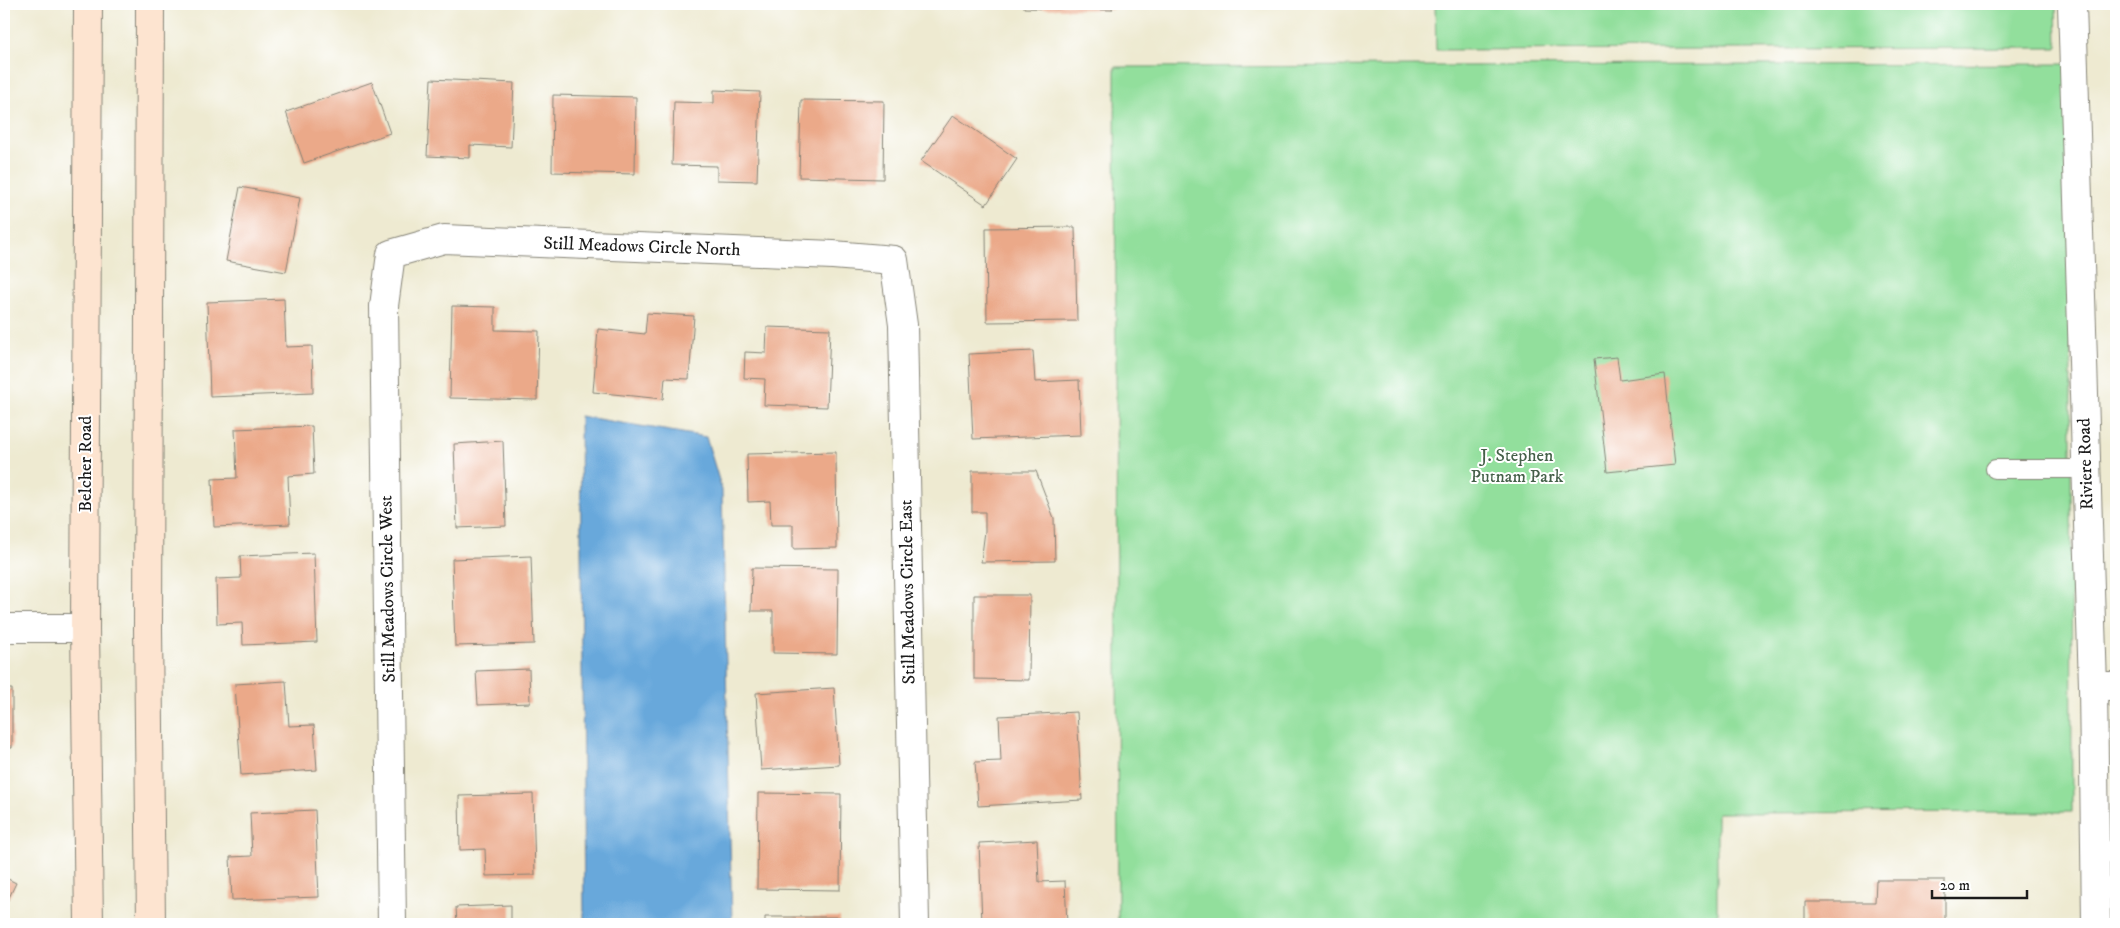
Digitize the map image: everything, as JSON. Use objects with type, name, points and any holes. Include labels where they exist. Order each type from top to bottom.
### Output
[{"type":"main road","name":"Belcher Road","points":[[88,4],[86,628],[89,924]]},
{"type":"main road","points":[[150,4],[148,637],[151,924]]},
{"type":"street","name":"Riviere Road","points":[[2072,4],[2086,469],[2105,686],[2096,924]]},
{"type":"street","name":"Still Meadows Circle North","points":[[391,254],[444,239],[833,255],[894,260]]},
{"type":"street","name":"Still Meadows Circle West","points":[[391,254],[384,306],[392,924]]},
{"type":"street","name":"Still Meadows Circle East","points":[[894,260],[903,325],[915,924]]},
{"type":"street","points":[[4,628],[86,628]]},
{"type":"lane","points":[[1995,469],[2086,469]]},
{"type":"green space","points":[[1435,4],[2056,4],[2057,48],[1436,50]]},
{"type":"green space","name":"J. Stephen Putnam Park","points":[[2070,64],[2072,812],[1717,813],[1717,924],[1118,924],[1115,67]]},
{"type":"water","points":[[580,416],[706,437],[722,490],[732,924],[584,924]]},
{"type":"building","points":[[1024,4],[1113,4],[1112,10],[1024,8]]},
{"type":"building","points":[[431,79],[514,83],[511,147],[470,145],[470,158],[427,156]]},
{"type":"building","points":[[372,82],[390,133],[304,163],[286,112]]},
{"type":"building","points":[[714,90],[760,92],[757,181],[717,180],[717,166],[672,165],[674,102],[714,103]]},
{"type":"building","points":[[553,95],[636,97],[635,174],[552,172]]},
{"type":"building","points":[[801,100],[884,101],[883,179],[799,177]]},
{"type":"building","points":[[953,115],[1017,159],[986,205],[921,161]]},
{"type":"building","points":[[240,187],[300,198],[286,272],[226,261]]},
{"type":"building","points":[[1075,227],[1077,321],[987,322],[986,228]]},
{"type":"building","points":[[284,299],[286,347],[312,346],[313,393],[210,397],[207,302]]},
{"type":"building","points":[[452,306],[495,307],[495,330],[539,331],[537,400],[450,398]]},
{"type":"building","points":[[647,313],[694,316],[689,379],[665,378],[663,399],[593,392],[598,329],[645,334]]},
{"type":"building","points":[[767,327],[830,329],[827,407],[764,405],[765,379],[744,378],[745,352],[766,353]]},
{"type":"building","points":[[1033,351],[1035,382],[1079,380],[1081,435],[973,439],[969,354]]},
{"type":"building","points":[[1617,357],[1620,380],[1665,374],[1675,465],[1607,472],[1594,359]]},
{"type":"building","points":[[312,426],[314,474],[288,476],[290,524],[214,527],[212,479],[237,478],[235,429]]},
{"type":"building","points":[[503,441],[506,526],[457,528],[454,444]]},
{"type":"building","points":[[836,452],[837,548],[793,549],[793,525],[771,525],[770,501],[748,502],[747,454]]},
{"type":"building","points":[[972,471],[1036,471],[1054,518],[1055,561],[981,562],[985,531],[985,512],[972,512]]},
{"type":"building","points":[[314,553],[317,642],[243,645],[242,623],[217,624],[216,579],[241,578],[240,556]]},
{"type":"building","points":[[531,556],[534,644],[455,646],[452,559]]},
{"type":"building","points":[[752,568],[838,569],[837,654],[773,653],[773,611],[751,611]]},
{"type":"building","points":[[974,595],[1030,595],[1029,680],[974,679]]},
{"type":"building","points":[[529,669],[530,703],[478,705],[476,671]]},
{"type":"building","points":[[286,681],[289,726],[314,725],[317,770],[241,775],[235,684]]},
{"type":"building","points":[[834,688],[839,765],[761,770],[756,693]]},
{"type":"building","points":[[4,689],[12,689],[12,748],[4,748]]},
{"type":"building","points":[[1077,712],[1082,800],[978,806],[975,762],[1001,761],[999,716]]},
{"type":"building","points":[[758,793],[841,794],[840,890],[757,889]]},
{"type":"building","points":[[533,794],[535,875],[486,876],[485,849],[460,850],[459,796]]},
{"type":"building","points":[[315,810],[319,897],[232,900],[230,857],[252,856],[250,813]]},
{"type":"building","points":[[1037,840],[1039,882],[1065,881],[1067,924],[982,924],[979,843]]},
{"type":"building","points":[[4,877],[16,883],[4,908]]},
{"type":"building","points":[[1876,880],[1945,880],[1945,924],[1805,924],[1805,902],[1875,902]]},
{"type":"building","points":[[511,905],[511,924],[457,924],[456,907]]},
{"type":"building","points":[[765,917],[840,917],[840,924],[765,924]]}]
